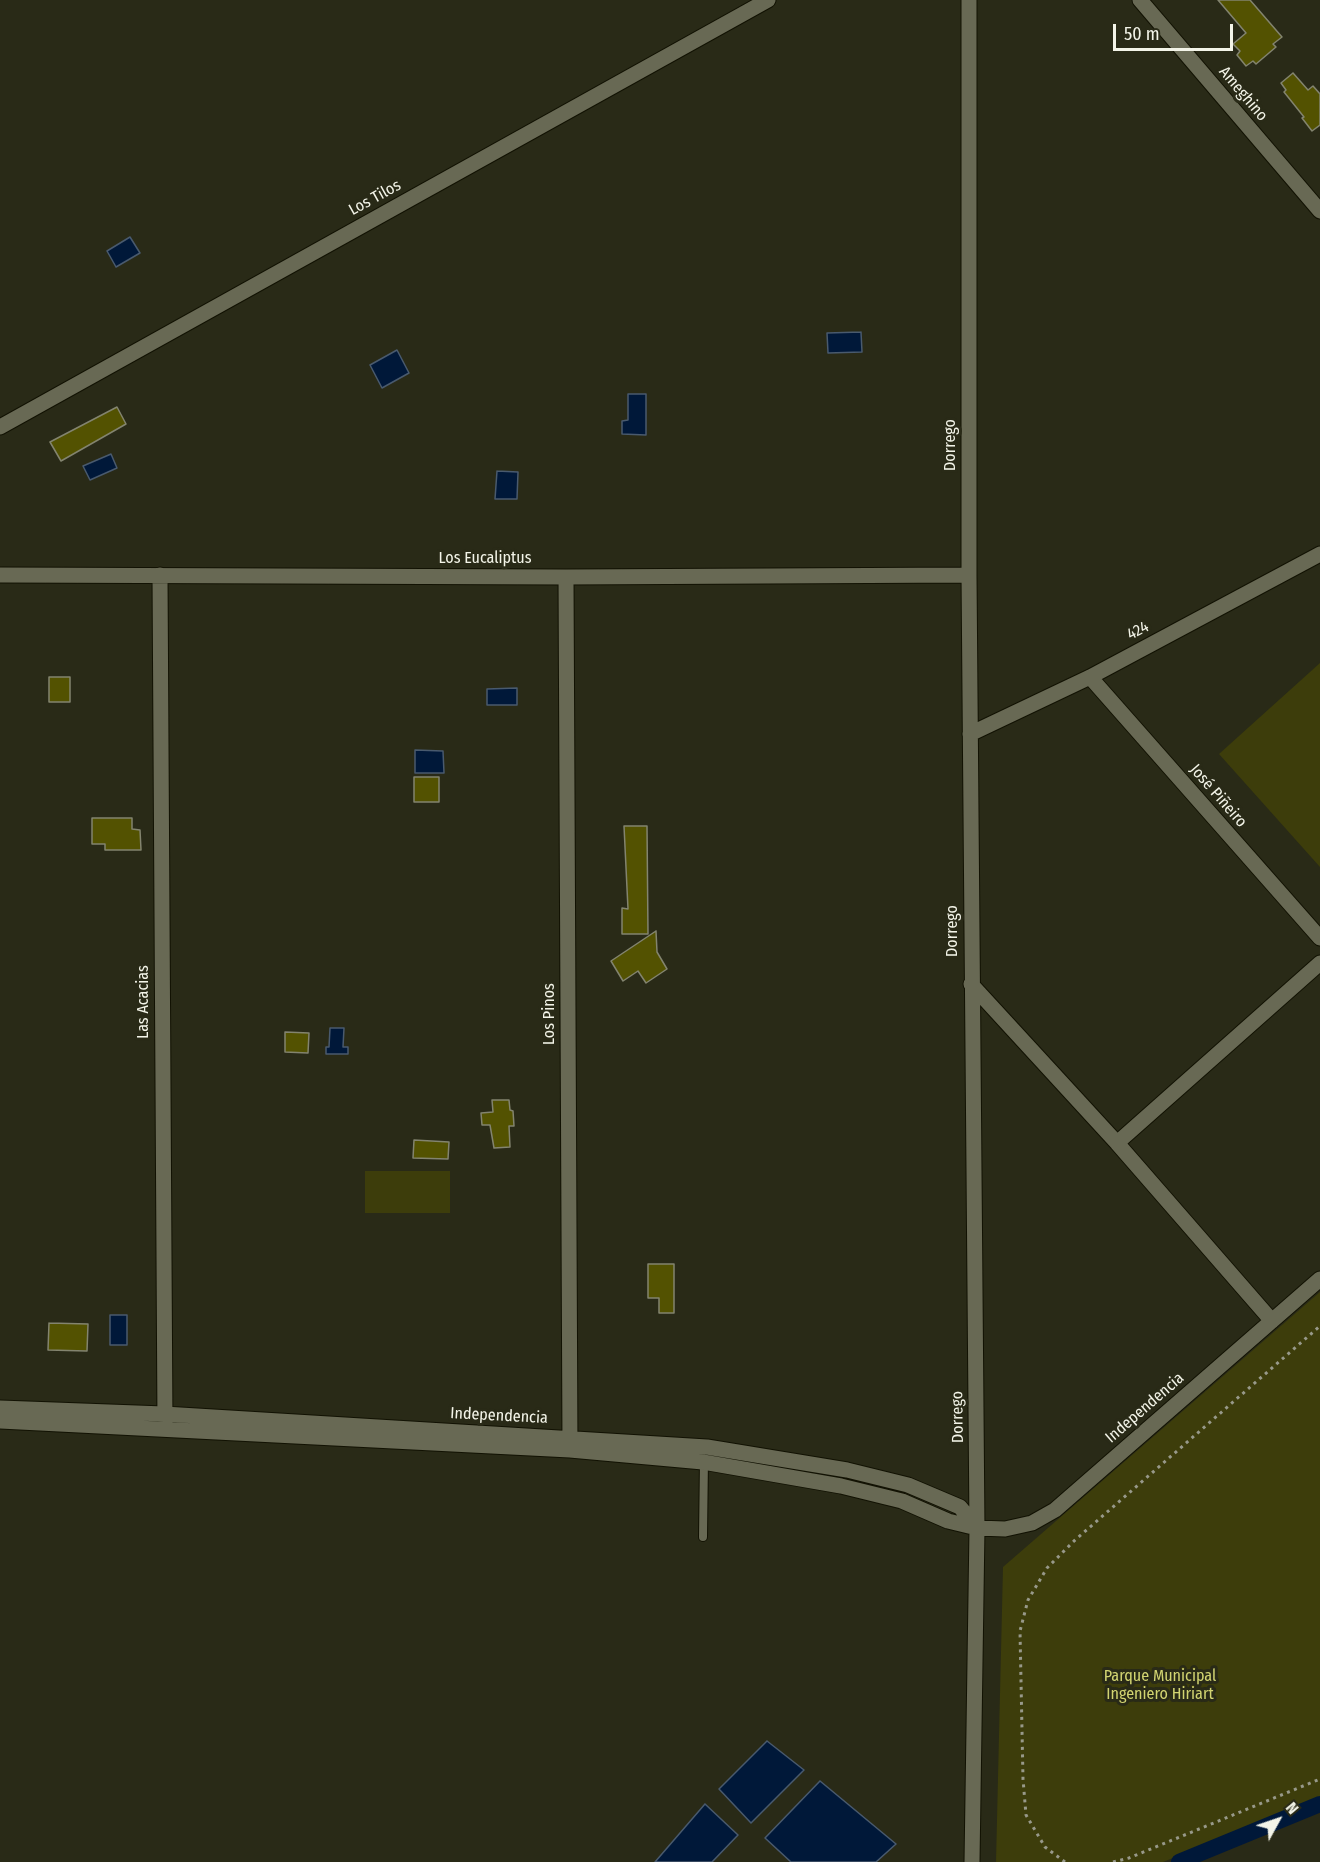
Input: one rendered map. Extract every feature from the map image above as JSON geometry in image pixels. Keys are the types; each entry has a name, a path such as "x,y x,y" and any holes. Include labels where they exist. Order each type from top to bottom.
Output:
{"street":[{"name":"Los Tilos","path":"0,428 768,0"},
{"name":"Dorrego","path":"969,0 971,984 977,1528 972,1862"},
{"name":"Ameghino","path":"1140,0 1320,211"},
{"name":"424","path":"970,734 1090,677 1320,554"},
{"name":"Los Eucaliptus","path":"0,574 566,577 969,575"},
{"name":"Las Acacias","path":"160,575 165,1421"},
{"name":"Los Pinos","path":"566,577 570,1444"},
{"name":"José Piñeiro","path":"1090,677 1320,938"},
{"path":"1116,1143 1320,963"},
{"path":"971,984 1116,1143 1272,1321"},
{"name":"Independencia","path":"0,1408 165,1421 570,1444 847,1470 908,1485 960,1507 977,1528 1005,1529 1032,1523 1055,1510 1320,1279"},
{"name":"Independencia","path":"0,1421 165,1421"}],"lane":[{"path":"703,1537 705,1455"}],"path":[{"path":"1065,1862 1045,1847 1026,1815 1023,1779 1020,1631 1028,1600 1047,1568 1074,1541 1320,1326"},
{"path":"1113,1862 1129,1858 1320,1779"}],"green space":[{"path":"1320,663 1320,867 1219,754"},
{"path":"365,1171 450,1171 450,1213 365,1213"},
{"name":"Parque Municipal Ingeniero Hiriart","path":"1320,1292 1320,1799 1163,1862 996,1862 1003,1567"}],"water":[{"path":"130,237 140,253 116,267 107,251"},
{"path":"861,332 862,352 828,353 827,333"},
{"path":"397,350 409,373 382,388 370,365"},
{"path":"628,394 646,394 646,435 622,434 622,421 628,420"},
{"path":"111,454 117,468 90,480 83,466"},
{"path":"497,471 518,472 517,499 495,499"},
{"path":"517,688 517,705 487,705 487,689"},
{"path":"415,750 443,751 444,773 415,773"},
{"path":"330,1028 344,1028 343,1047 348,1047 348,1054 326,1054 326,1047 329,1047"},
{"path":"110,1315 127,1315 127,1345 110,1345"},
{"path":"767,1741 804,1770 751,1823 719,1789"},
{"path":"820,1781 896,1844 876,1862 791,1862 765,1838"},
{"path":"705,1804 738,1835 712,1862 655,1862"}],"building":[{"path":"1218,0 1250,0 1282,37 1273,44 1276,47 1256,64 1253,61 1246,66 1237,55 1240,51 1233,44 1246,33"},
{"path":"1293,73 1308,90 1313,86 1320,94 1320,125 1312,131 1284,92 1286,90 1281,83"},
{"path":"117,407 126,424 61,461 50,442"},
{"path":"49,677 70,677 70,702 49,702"},
{"path":"414,777 439,777 439,802 414,802"},
{"path":"92,818 132,818 132,829 140,830 141,850 105,850 105,844 92,844"},
{"path":"624,826 647,826 648,934 622,934 622,908 628,909"},
{"path":"656,931 657,952 667,969 646,983 638,971 623,981 611,961"},
{"path":"285,1032 309,1033 308,1053 285,1052"},
{"path":"492,1100 509,1100 510,1110 513,1111 514,1126 509,1126 510,1147 494,1148 490,1125 482,1125 481,1113 493,1112"},
{"path":"414,1140 449,1142 448,1159 413,1158"},
{"path":"648,1264 674,1264 674,1313 659,1313 659,1298 648,1298"},
{"path":"49,1323 88,1324 87,1351 48,1350"}],"waterway":[{"path":"1179,1862 1320,1804"}]}
